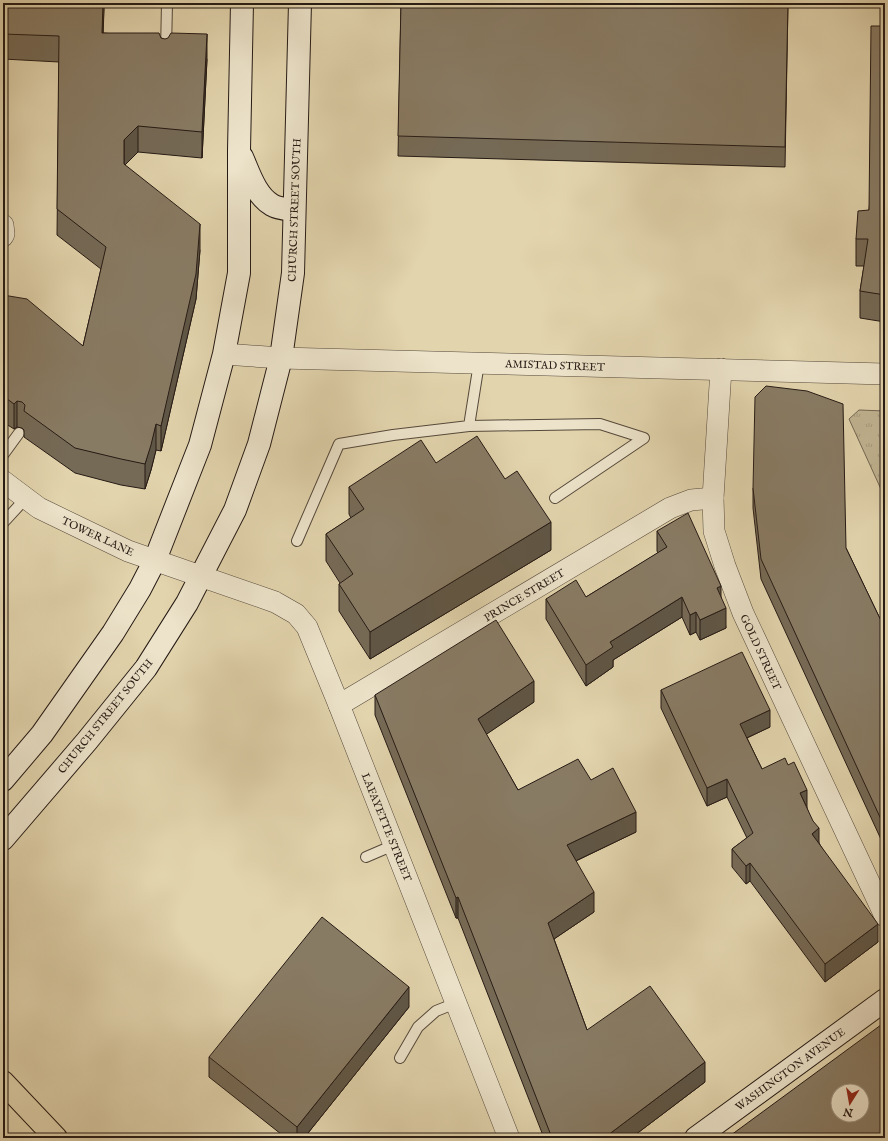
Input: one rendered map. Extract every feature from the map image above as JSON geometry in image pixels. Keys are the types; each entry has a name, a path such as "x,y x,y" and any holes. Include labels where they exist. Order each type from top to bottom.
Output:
{"highway":[{"path":"3,1082 56,1138"}],"main road":[{"path":"3,780 42,734 113,633 140,589 155,560 200,445 224,354 239,273 239,150 242,3"},
{"name":"CHURCH STREET SOUTH","path":"3,839 87,741 146,668 187,603 235,510 259,444 281,358 293,273 300,3"},
{"path":"239,150 260,194 266,201 278,208 294,210"},
{"name":"WASHINGTON AVENUE","path":"696,1138 885,1000"}],"street":[{"path":"3,225 3,236"},
{"name":"AMISTAD STREET","path":"224,354 281,358 885,374"},
{"name":"GOLD STREET","path":"721,369 713,498 714,531 743,614 885,916"},
{"name":"TOWER LANE","path":"3,481 39,508 128,551 201,576"},
{"name":"PRINCE STREET","path":"339,705 670,508 692,500 713,498"},
{"name":"LAFAYETTE STREET","path":"201,576 276,602 296,614 307,627 509,1138"}],"lane":[{"path":"166,58 167,3"},
{"path":"469,426 479,363"},
{"path":"297,540 339,444 393,435 469,426 600,424 644,438 554,498"},
{"path":"3,454 19,433"},
{"path":"3,523 26,498"},
{"path":"366,857 394,845"},
{"path":"400,1058 418,1027 436,1011 456,1003"}],"green space":[{"path":"859,410 885,411 885,498 849,419"}],"building":[{"path":"3,3 103,3 102,33 159,33 161,38 165,39 168,38 171,33 207,34 202,132 138,126 124,140 124,164 200,224 196,274 161,426 156,424 145,464 75,448 24,411 25,405 22,402 17,401 14,404 3,396 3,295 27,299 83,346 106,247 57,209 59,36 3,34"},
{"path":"401,3 788,3 785,147 398,136"},
{"path":"871,26 885,26 885,295 860,291 868,239 856,239 858,211 869,210"},
{"path":"766,386 807,391 843,404 846,548 885,629 885,828 761,559 753,488 755,397"},
{"path":"477,436 505,479 517,471 551,522 370,632 339,584 353,574 326,534 364,509 349,487 421,440 436,463"},
{"path":"688,513 721,586 717,588 726,608 700,620 696,612 690,615 682,597 610,642 613,647 586,665 546,599 576,580 586,597 667,547 657,531"},
{"path":"496,620 534,681 478,719 518,790 578,759 591,780 613,768 636,812 567,845 594,892 548,923 587,1030 650,986 705,1062 604,1138 552,1138 458,897 456,898 375,695"},
{"path":"742,652 770,710 740,724 762,769 785,758 788,765 794,762 807,790 800,793 813,821 819,828 812,834 878,924 825,964 750,863 746,866 732,849 753,833 727,779 707,788 661,690"},
{"path":"322,917 409,987 297,1127 209,1057"},
{"path":"885,1022 885,1138 727,1138"}]}
